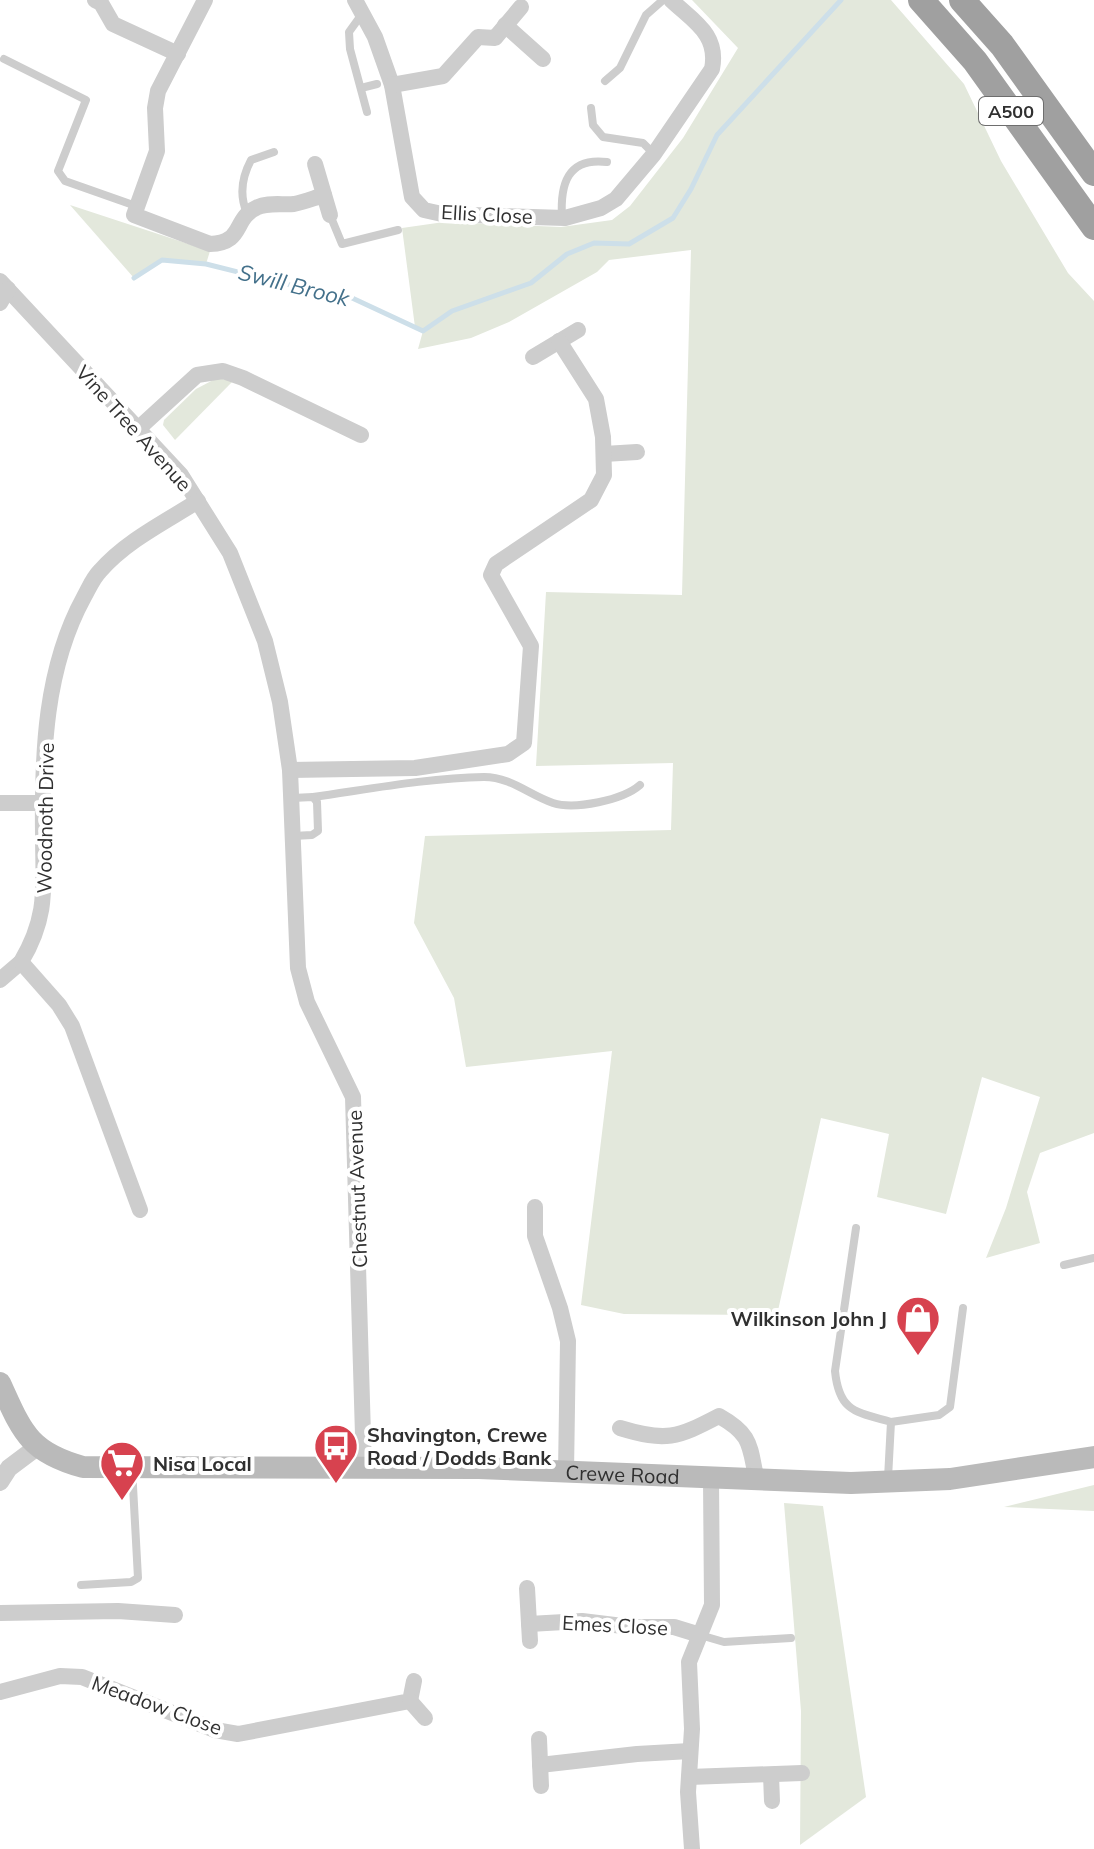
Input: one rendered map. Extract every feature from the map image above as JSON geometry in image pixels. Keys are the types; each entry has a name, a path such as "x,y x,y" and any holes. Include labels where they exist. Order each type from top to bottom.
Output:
{"highway":[{"name":"A500","path":"921,0 975,61 1094,227"},
{"name":"A500","path":"962,0 1002,45 1094,173"}],"main road":[{"name":"Crewe Road","path":"0,1383 20,1427 37,1447 55,1460 83,1467 479,1468 757,1481 888,1483 950,1479 1094,1457"}],"street":[{"path":"95,0 101,3 113,24 178,54"},
{"path":"205,0 158,91 155,108 157,151 134,215 210,244 221,243 232,239 256,207 298,203 324,195"},
{"name":"Ellis Close","path":"358,7 375,37 412,197 424,210 442,214 562,218 601,208 616,199 654,154 712,69 714,49 708,35 671,0"},
{"path":"385,84 443,76 478,37 495,38 521,7"},
{"path":"505,25 543,59"},
{"path":"315,164 330,215"},
{"name":"Vine Tree Avenue","path":"3,291 139,428 181,475 198,501 230,553 256,614 285,729"},
{"path":"533,357 578,330"},
{"path":"290,770 415,768 508,754 524,743 531,646 491,575 496,564 591,500 604,475 596,399 559,341"},
{"path":"139,428 197,375 223,371 361,435"},
{"path":"604,454 637,452"},
{"name":"Woodnoth Drive","path":"21,962 33,942 43,910 45,742 56,670 68,626 98,572 128,545 198,501"},
{"name":"Chestnut Avenue","path":"285,729 290,770 298,968 302,988 348,1085 355,1111 364,1469"},
{"path":"0,803 42,803"},
{"path":"0,980 21,962 59,1005 72,1026 140,1210"},
{"path":"535,1207 535,1236 568,1341 566,1472"},
{"path":"620,1428 650,1437 684,1434 719,1416 739,1427 748,1440 757,1481"},
{"path":"0,1482 9,1468 37,1447"},
{"path":"692,1849 689,1662 712,1605 711,1479"},
{"path":"527,1588 530,1641"},
{"path":"0,1613 118,1611 175,1615"},
{"name":"Emes Close","path":"529,1624 582,1621 631,1627 674,1627 700,1635"},
{"name":"Meadow Close","path":"0,1692 60,1676 82,1677 215,1730 238,1734 410,1701"},
{"path":"414,1681 410,1701 425,1718"},
{"path":"539,1739 541,1786"},
{"path":"540,1765 690,1751"},
{"path":"689,1777 802,1773"},
{"path":"771,1775 772,1801"}],"lane":[{"path":"605,81 620,68 646,15 663,0"},
{"path":"358,7 349,32 350,49 367,112"},
{"path":"4,59 86,100 58,171 65,181 137,207"},
{"path":"361,88 385,84"},
{"path":"591,108 593,125 603,137 643,143 654,154"},
{"path":"248,214 242,202 246,170 251,160 274,152"},
{"path":"562,218 564,180 577,167 594,160 607,162"},
{"path":"330,215 342,244 398,230"},
{"path":"291,798 490,777 512,782 554,803 570,804 619,799 640,785"},
{"path":"292,836 312,835 318,831 317,802 313,797"},
{"path":"856,1228 835,1371 837,1389 844,1403 855,1411 891,1422 939,1415 950,1407 963,1308"},
{"path":"1064,1265 1094,1258"},
{"path":"888,1483 891,1422"},
{"path":"81,1585 131,1582 138,1578 132,1467"},
{"path":"700,1635 724,1642 791,1638"}],"shaded area":[{"path":"692,0 891,0 964,84 1001,161 1068,273 1094,301 1094,1133 1040,1153 1027,1192 1040,1243 986,1258 1006,1208 1040,1097 982,1077 946,1214 877,1197 889,1134 821,1118 777,1315 624,1314 581,1305 612,1051 466,1067 454,998 414,923 425,836 671,830 673,763 536,766 546,592 682,595 691,250 609,260 597,272 509,322 471,338 418,349 423,331 415,327 402,228 444,222 561,227 612,220 630,206 683,138 738,48"},
{"path":"70,205 210,251 206,264 162,260 134,278"},
{"path":"217,378 233,381 175,440 163,425 164,420 196,389"},
{"path":"1094,1485 1094,1511 1004,1507"},
{"path":"784,1503 823,1506 866,1797 800,1845 801,1711"}],"waterway":[{"name":"Swill Brook","path":"134,278 162,260 206,264 350,297 423,331 452,311 531,283 567,254 594,243 629,244 673,218 717,135 841,0"}],"place":[{"name":"Wilkinson John J","path":"918,1357"},
{"name":"Shavington, Crewe Road / Dodds Bank","path":"336,1485"},
{"name":"Nisa Local","path":"122,1502"}]}
